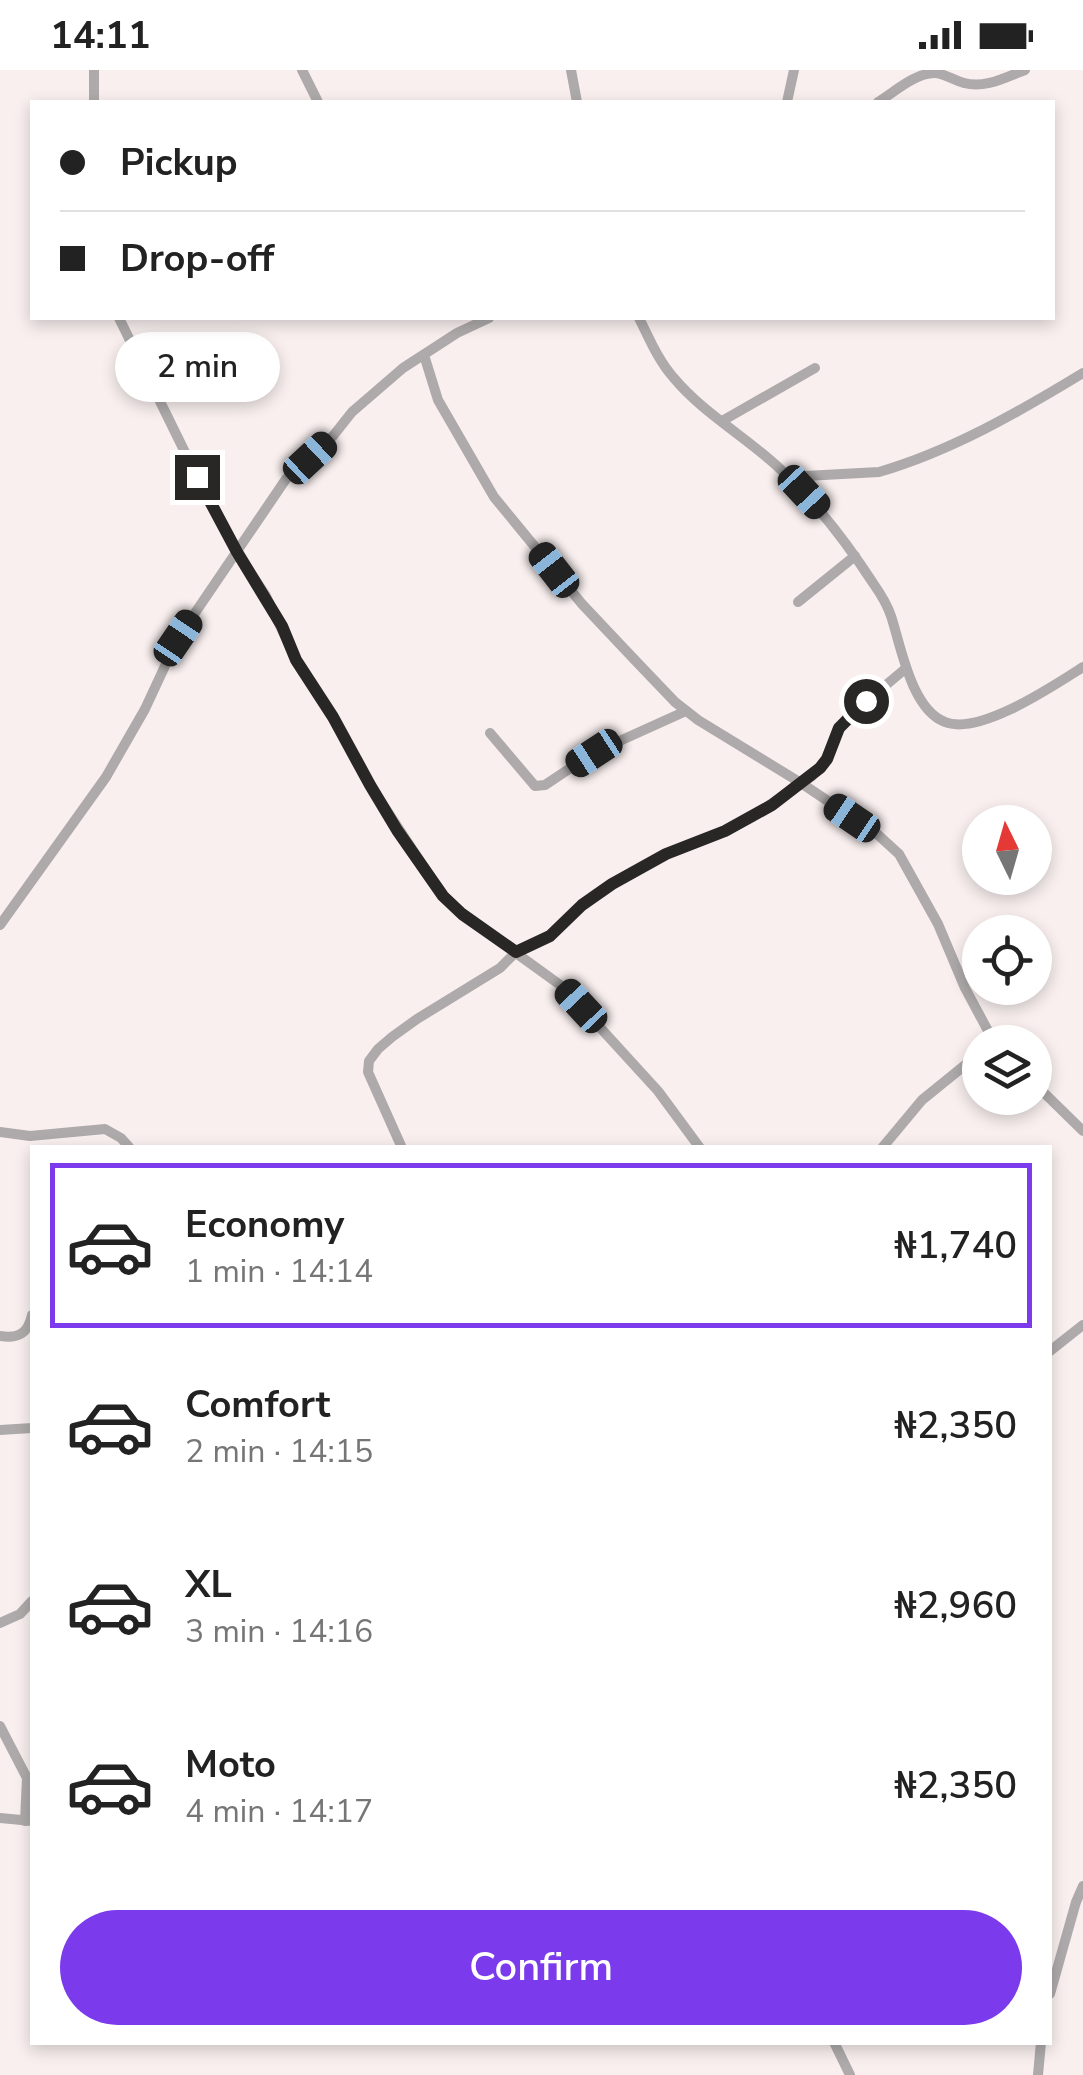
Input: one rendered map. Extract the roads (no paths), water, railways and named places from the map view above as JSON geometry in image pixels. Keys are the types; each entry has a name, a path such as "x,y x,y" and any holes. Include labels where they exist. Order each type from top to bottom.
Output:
{"street":[{"path":"94,70 94,100"},
{"path":"302,70 317,100"},
{"path":"571,70 577,100"},
{"path":"787,100 794,70"},
{"path":"881,100 932,73 970,85 988,84 1025,70"},
{"path":"119,320 188,459 237,552 266,596 296,660 370,785 443,896 563,987 658,1091 698,1145"},
{"path":"640,320 672,376 788,476 826,516 887,605 905,669 934,715 952,724 984,720 1083,668"},
{"path":"0,926 106,777 145,709 178,638 286,479 352,412 403,368 468,322"},
{"path":"424,354 438,400 494,497 582,604 675,702 876,834 900,854 985,1025"},
{"path":"722,421 815,368"},
{"path":"788,476 879,472 931,454 1083,373"},
{"path":"804,492 809,476"},
{"path":"798,602 855,556"},
{"path":"401,1145 368,1072 378,1049 416,1018 500,968 516,952 550,936 582,905 612,884 666,854 725,831 812,776 827,759 839,728 848,717 905,669"},
{"path":"490,734 536,786 545,785 594,753 686,711"},
{"path":"884,1145 922,1100 962,1068"},
{"path":"1052,1101 1083,1131"},
{"path":"0,1132 30,1136 105,1129 128,1145"},
{"path":"0,1336 18,1336 25,1332 30,1320"},
{"path":"1052,1349 1083,1326"},
{"path":"0,1430 30,1428"},
{"path":"0,1624 20,1614 30,1603"},
{"path":"0,1726 27,1778 29,1821 0,1818"},
{"path":"1052,1987 1083,1886"},
{"path":"835,2045 850,2075"},
{"path":"1038,2075 1041,2045"}]}
